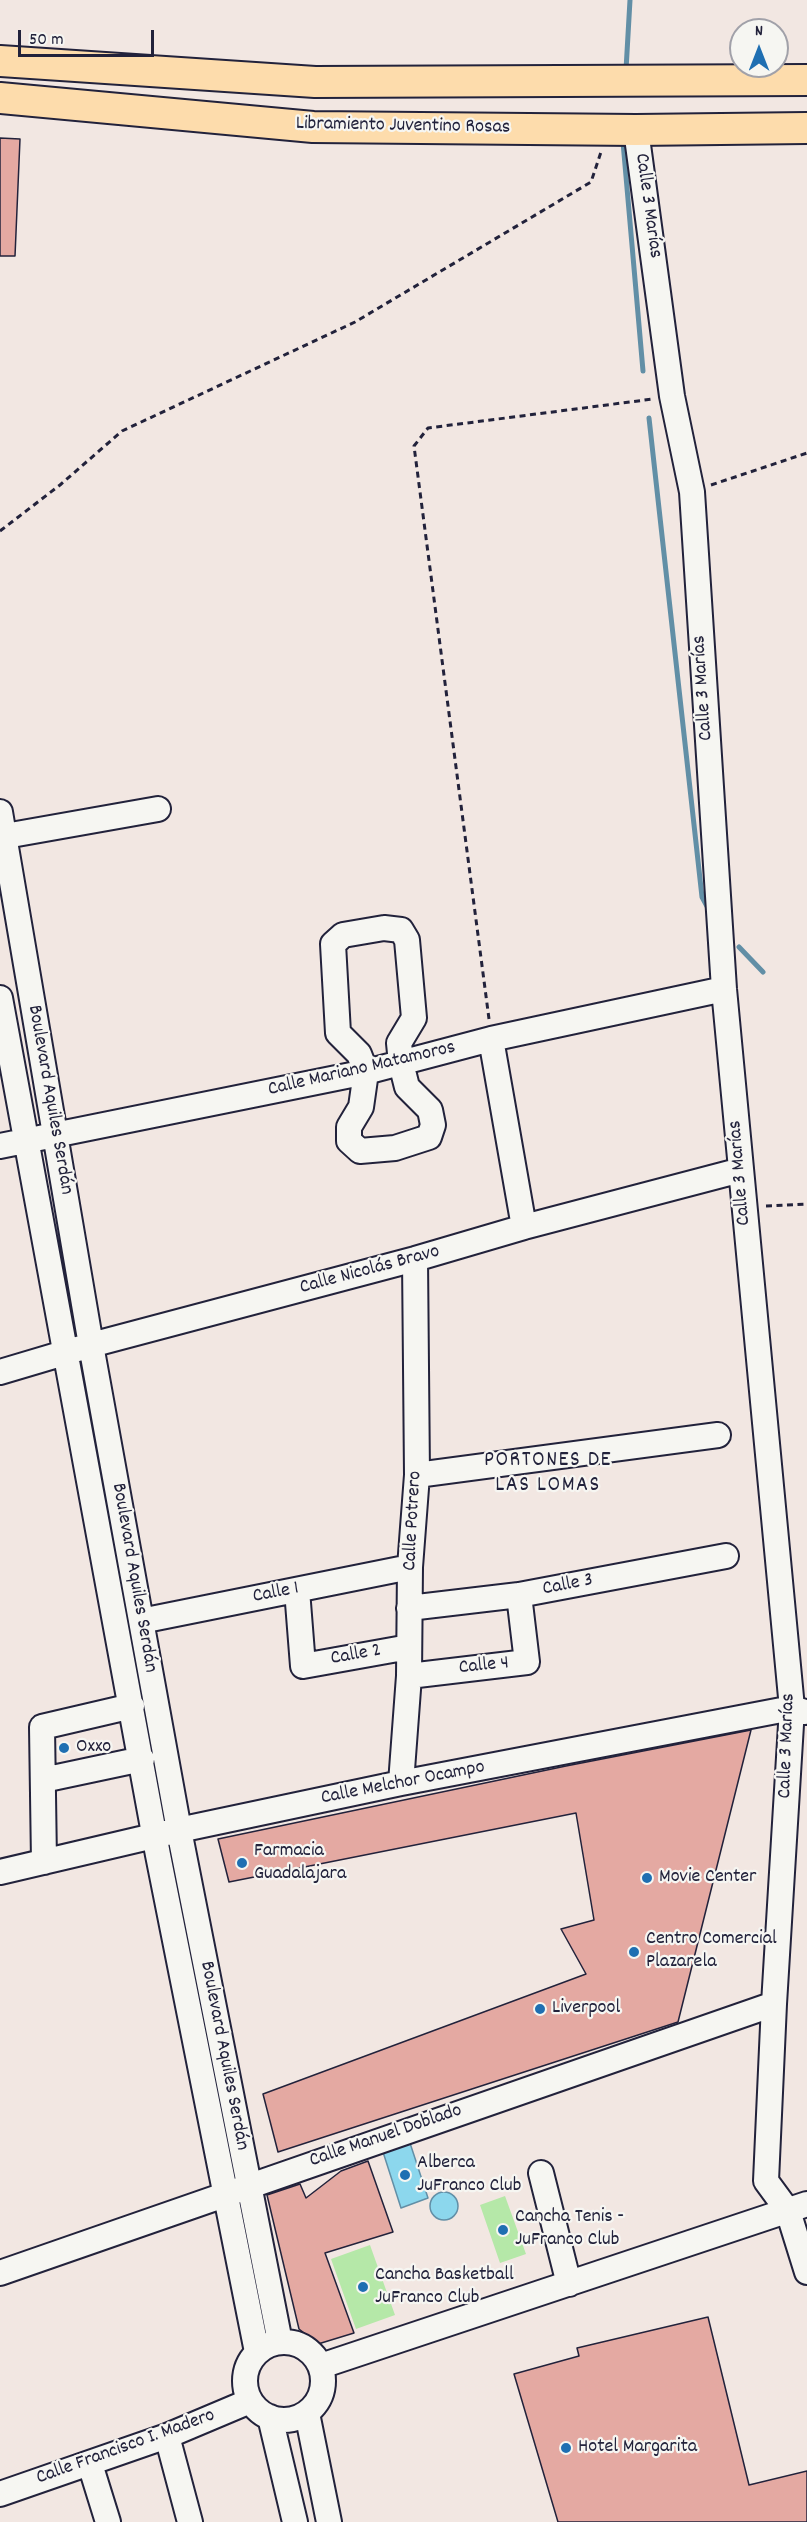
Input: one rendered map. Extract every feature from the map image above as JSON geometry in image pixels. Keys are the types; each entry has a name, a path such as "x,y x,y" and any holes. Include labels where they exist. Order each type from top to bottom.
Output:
{"main road":[{"path":"0,61 315,82 807,80"},
{"path":"704,79 707,128"},
{"name":"Libramiento Juventino Rosas","path":"0,98 313,127 596,130 807,128"}],"street":[{"name":"Calle 3 Marías","path":"636,130 672,396 692,492 724,988 744,1208 800,1710 774,2004 766,2181 797,2208 807,2272"},
{"path":"2,836 158,809"},
{"name":"Boulevard Aquiles Serdán","path":"0,812 2,836 54,1135 141,1621 168,1833 237,2189 257,2352"},
{"path":"384,928 401,930 406,939 414,1018 399,1043 401,1063 407,1087 430,1110 433,1125 429,1137 395,1148 360,1151 349,1141 349,1126 361,1107 366,1072 358,1054 338,1033 333,944 343,935 384,928"},
{"name":"Calle Mariano Matamoros","path":"0,1146 366,1072 491,1039 724,988"},
{"name":"Boulevard Aquiles Serdán","path":"0,998 142,1759 168,1833"},
{"path":"491,1039 524,1227"},
{"name":"Calle Nicolás Bravo","path":"0,1372 91,1345 741,1170"},
{"name":"Calle Potrero","path":"401,1783 409,1676 410,1567 417,1475 415,1259"},
{"path":"417,1475 718,1435"},
{"name":"Calle 3","path":"409,1608 519,1595 726,1556"},
{"name":"Calle 1","path":"141,1621 410,1567"},
{"name":"Calle 2","path":"297,1590 303,1666 409,1647"},
{"name":"Calle 4","path":"409,1676 527,1662 519,1595"},
{"path":"44,1862 42,1727 132,1706"},
{"name":"Calle Melchor Ocampo","path":"0,1872 401,1783 800,1710"},
{"path":"43,1780 142,1759"},
{"name":"Calle Manuel Doblado","path":"0,2273 774,2004"},
{"path":"542,2173 569,2284"},
{"name":"Boulevard Aquiles Serdán","path":"237,2189 280,2342"},
{"path":"321,2366 797,2208"},
{"path":"280,2342 304,2347 314,2355 321,2366 322,2392 307,2413 295,2418 270,2417 258,2411 250,2401 245,2376 257,2352 280,2342"},
{"name":"Calle Francisco I. Madero","path":"0,2494 167,2436 250,2401"},
{"path":"307,2413 329,2522"},
{"path":"270,2417 295,2522"},
{"path":"167,2436 190,2522"},
{"path":"90,2464 108,2522"}],"path":[{"path":"0,531 60,485 122,431 355,322 591,182 602,154 596,130"},
{"path":"491,1039 414,446 428,428 672,396"},
{"path":"692,492 807,453"},
{"path":"744,1208 807,1204"}],"green space":[{"name":"Cancha Tenis - JuFranco Club","path":"505,2196 526,2254 500,2263 480,2205"},
{"name":"Cancha Basketball JuFranco Club","path":"370,2245 395,2315 356,2329 331,2259"}],"water":[{"name":"Alberca JuFranco Club","path":"410,2143 428,2198 401,2208 383,2152"},
{"path":"444,2192 454,2196 458,2206 454,2216 444,2220 434,2216 430,2206 434,2196"}],"building":[{"path":"0,138 20,139 15,256 0,256"},
{"name":"Centro Comercial Plazarela","path":"751,1730 678,2022 278,2152 263,2094 586,1974 561,1929 594,1920 576,1813 229,1882 218,1839"},
{"path":"368,2161 393,2232 325,2253 354,2333 318,2344 299,2329 267,2195 300,2184 306,2198 341,2171"},
{"path":"708,2317 749,2485 807,2471 807,2522 558,2522 514,2374 579,2356 577,2348"}],"waterway":[{"path":"626,70 630,0"},
{"path":"623,142 643,371"},
{"path":"649,418 702,897 709,910"},
{"path":"739,947 763,972"}],"place":[{"name":"Oxxo","path":"64,1748"},
{"name":"Farmacia Guadalajara","path":"242,1863"},
{"name":"Movie Center","path":"647,1878"},
{"name":"Centro Comercial Plazarela","path":"634,1952"},
{"name":"Liverpool","path":"540,2009"},
{"name":"Alberca JuFranco Club","path":"405,2175"},
{"name":"Cancha Tenis - JuFranco Club","path":"503,2230"},
{"name":"Cancha Basketball JuFranco Club","path":"363,2287"},
{"name":"Hotel Margarita","path":"566,2448"}],"district":[{"name":"PORTONES DE LAS LOMAS","path":"548,1474"}]}
